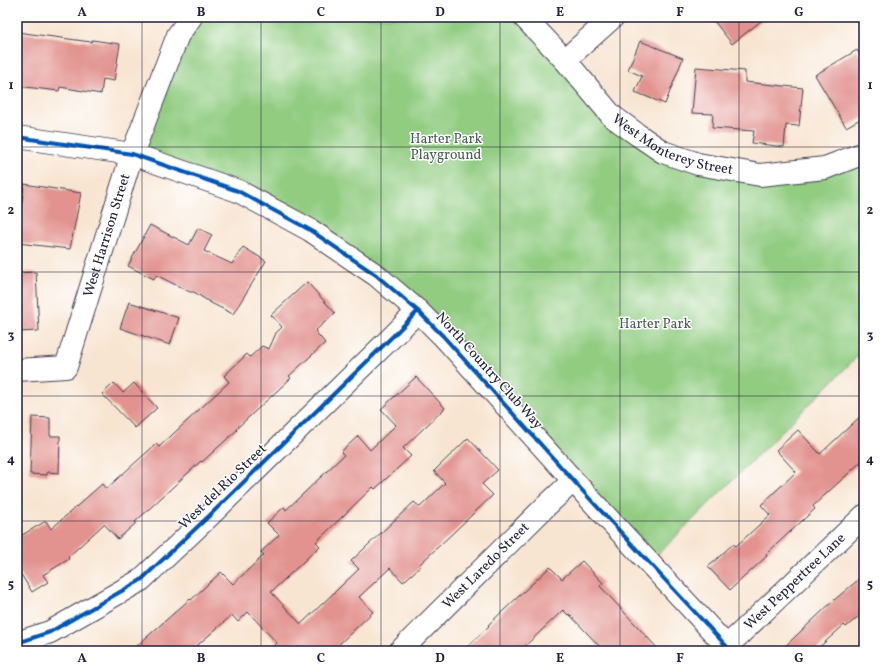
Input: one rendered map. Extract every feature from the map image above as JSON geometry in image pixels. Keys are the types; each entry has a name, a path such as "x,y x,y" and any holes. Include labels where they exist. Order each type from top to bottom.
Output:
{"street":[{"name":"West Harrison Street","path":"17,370 66,367 132,154 178,36 191,17"},
{"name":"West Monterey Street","path":"524,17 565,60 612,116 663,152 698,164 760,175 825,168 864,153"},
{"path":"565,60 613,17"},
{"name":"North Country Club Way","path":"17,137 132,154 238,191 310,230 376,275 418,311 443,336 573,481 729,649"},
{"name":"West del Rio Street","path":"17,643 50,632 141,580 209,516 418,311"},
{"name":"West Laredo Street","path":"400,651 573,481"},
{"name":"West Peppertree Lane","path":"729,649 864,516"}],"green space":[{"name":"Harter Park","path":"191,17 524,17 638,135 760,175 864,153 864,350 649,563 443,336 310,230 132,154"}],"building":[{"path":"711,17 766,17 732,44"},
{"path":"17,32 91,42 92,40 120,44 114,81 103,79 101,94 60,87 59,91 17,86"},
{"path":"640,41 683,58 665,104 635,92 642,76 628,70"},
{"path":"857,50 864,62 864,117 846,127 815,75"},
{"path":"696,67 745,71 745,82 803,88 799,126 786,125 784,147 752,143 754,131 712,128 713,114 692,113"},
{"path":"24,184 81,193 70,249 17,243 17,202 22,203"},
{"path":"150,225 189,245 198,228 212,235 204,251 232,264 243,247 266,261 233,314 211,303 194,292 190,292 156,275 154,279 128,266"},
{"path":"36,272 39,331 17,332 17,273"},
{"path":"307,282 335,313 315,331 325,343 289,376 291,378 236,429 237,430 202,462 201,461 118,539 104,524 68,557 69,559 43,575 48,582 32,592 17,568 17,538 46,521 51,529 102,484 106,489 156,444 159,447 229,382 224,376 247,354 250,357 262,346 269,349 276,333 282,327 271,315"},
{"path":"129,302 179,318 170,345 120,328"},
{"path":"416,377 445,408 403,448 411,456 375,489 373,487 316,542 320,546 271,592 301,624 359,569 351,561 414,502 420,507 445,483 434,471 468,438 498,470 482,484 493,495 419,565 420,567 403,582 390,568 359,597 373,612 332,651 268,651 277,643 248,612 238,622 232,615 191,651 131,651 190,599 191,600 221,572 233,584 264,555 261,552 279,535 267,523 284,507 286,510 344,455 341,452 358,436 370,450 396,425 381,409"},
{"path":"114,383 123,393 134,383 157,408 135,428 102,394"},
{"path":"864,413 864,459 813,506 815,509 766,554 767,556 730,590 708,567 733,544 736,546 770,515 761,505 796,472 776,450 798,430 820,454"},
{"path":"32,417 50,418 50,436 60,436 59,473 47,472 47,475 30,474"},
{"path":"582,561 603,583 600,586 660,651 604,651 569,614 568,615 563,610 520,651 463,651 489,626 488,625 550,567 562,579"},
{"path":"864,575 864,612 846,627 844,625 815,651 780,651 833,601"}],"cycle path":[{"path":"17,137 132,154 238,191 310,230 376,275 418,311 443,336 589,498 731,651"},
{"path":"17,643 50,632 141,580 209,516 418,311"}],"park label":[{"name":"Harter Park Playground","path":"446,148"}]}
